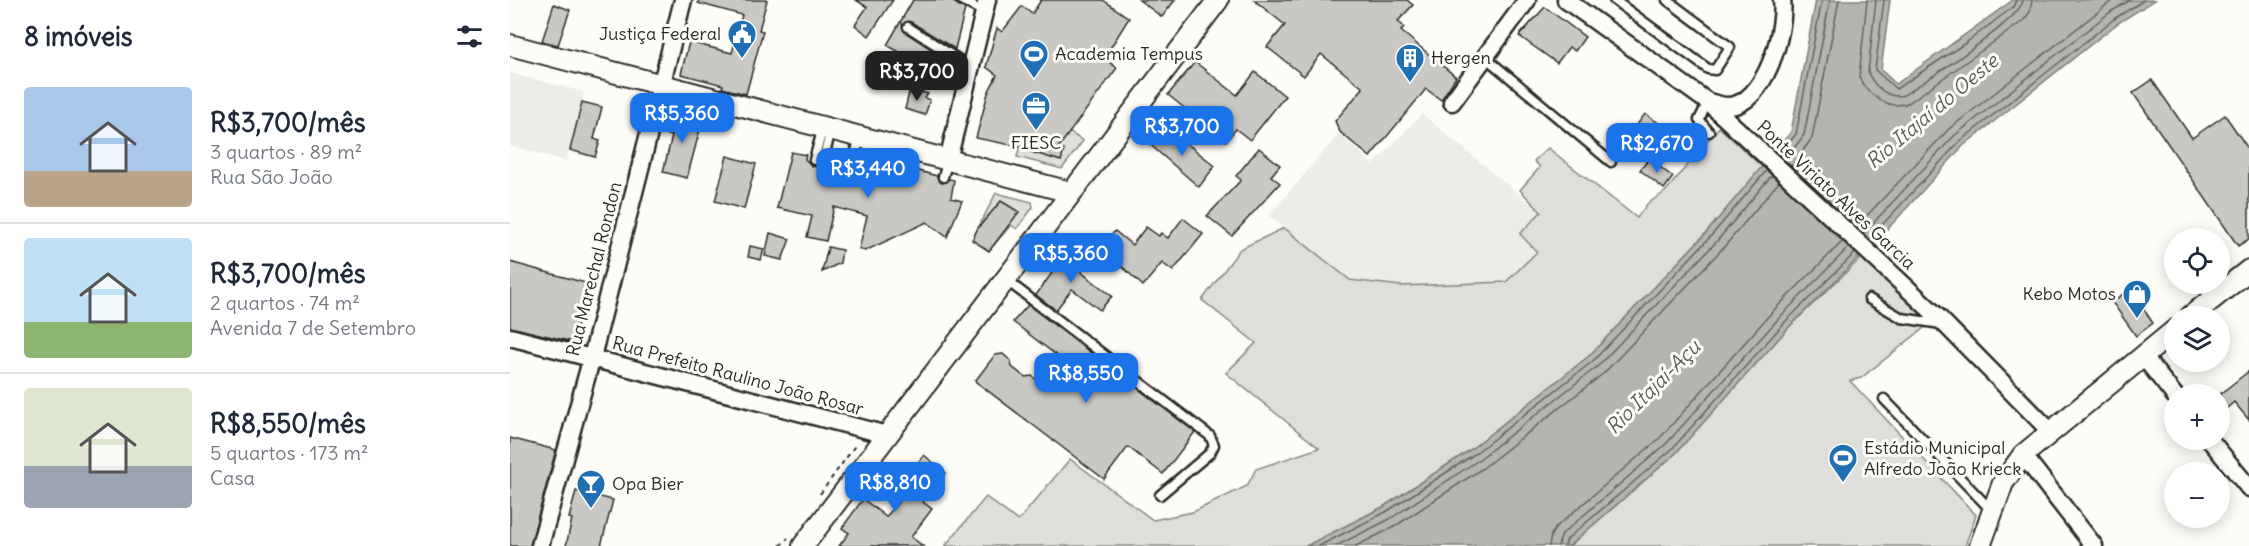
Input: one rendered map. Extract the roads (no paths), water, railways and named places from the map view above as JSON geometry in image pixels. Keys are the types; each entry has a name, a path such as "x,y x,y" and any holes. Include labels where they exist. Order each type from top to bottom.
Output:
{"street":[{"name":"Rua Marechal Rondon","path":"540,546 592,357 683,0"},
{"path":"796,542 887,435 1218,0"},
{"path":"1452,102 1527,0"},
{"name":"Ponte Viriato Alves Garcia","path":"1566,0 1708,102 1942,321 2051,432"},
{"path":"1708,102 1729,106 1744,99 1762,82 1779,38 1782,0"},
{"path":"945,169 985,6"},
{"path":"510,45 661,84 705,92 861,137 945,169 1070,192"},
{"path":"2204,306 2249,270"},
{"name":"Rua Prefeito Raulino João Rosar","path":"510,337 887,435"},
{"path":"1980,546 2007,476 2023,455 2164,339"},
{"path":"2143,356 2165,384"},
{"path":"2218,450 2249,488"},
{"path":"2023,455 2094,546"}],"lane":[{"path":"961,0 985,6"},
{"path":"1614,0 1708,69 1715,70 1730,47 1668,0"},
{"path":"908,27 970,67"},
{"path":"1485,57 1611,162"},
{"path":"1708,102 1699,120 1709,132"},
{"path":"819,161 827,128"},
{"path":"849,168 861,137"},
{"path":"1005,279 1210,436 1214,446 1210,453 1160,495"},
{"path":"1869,299 1902,318 1942,321"},
{"path":"1884,399 1992,511"}],"water":[{"path":"1816,0 1890,0 1881,70 1896,84 2013,0 2155,0 2118,23 1963,146 1895,221 1790,326 1675,454 1569,546 1306,546 1383,507 1470,450 1589,356 1707,232 1791,132"}],"place":[{"name":"Justiça Federal","path":"742,60"},
{"name":"Academia Tempus","path":"1034,80"},
{"name":"Hergen","path":"1410,84"},
{"name":"FIESC","path":"1036,132"},
{"name":"Kebo Motos","path":"2137,320"},
{"name":"Estádio Municipal Alfredo João Krieck","path":"1843,484"},
{"name":"Opa Bier","path":"591,510"}],"water label":[{"name":"Rio Itajaí do Oeste","path":"1932,111"},
{"name":"Rio Itajaí-Açu","path":"1653,387"}]}
